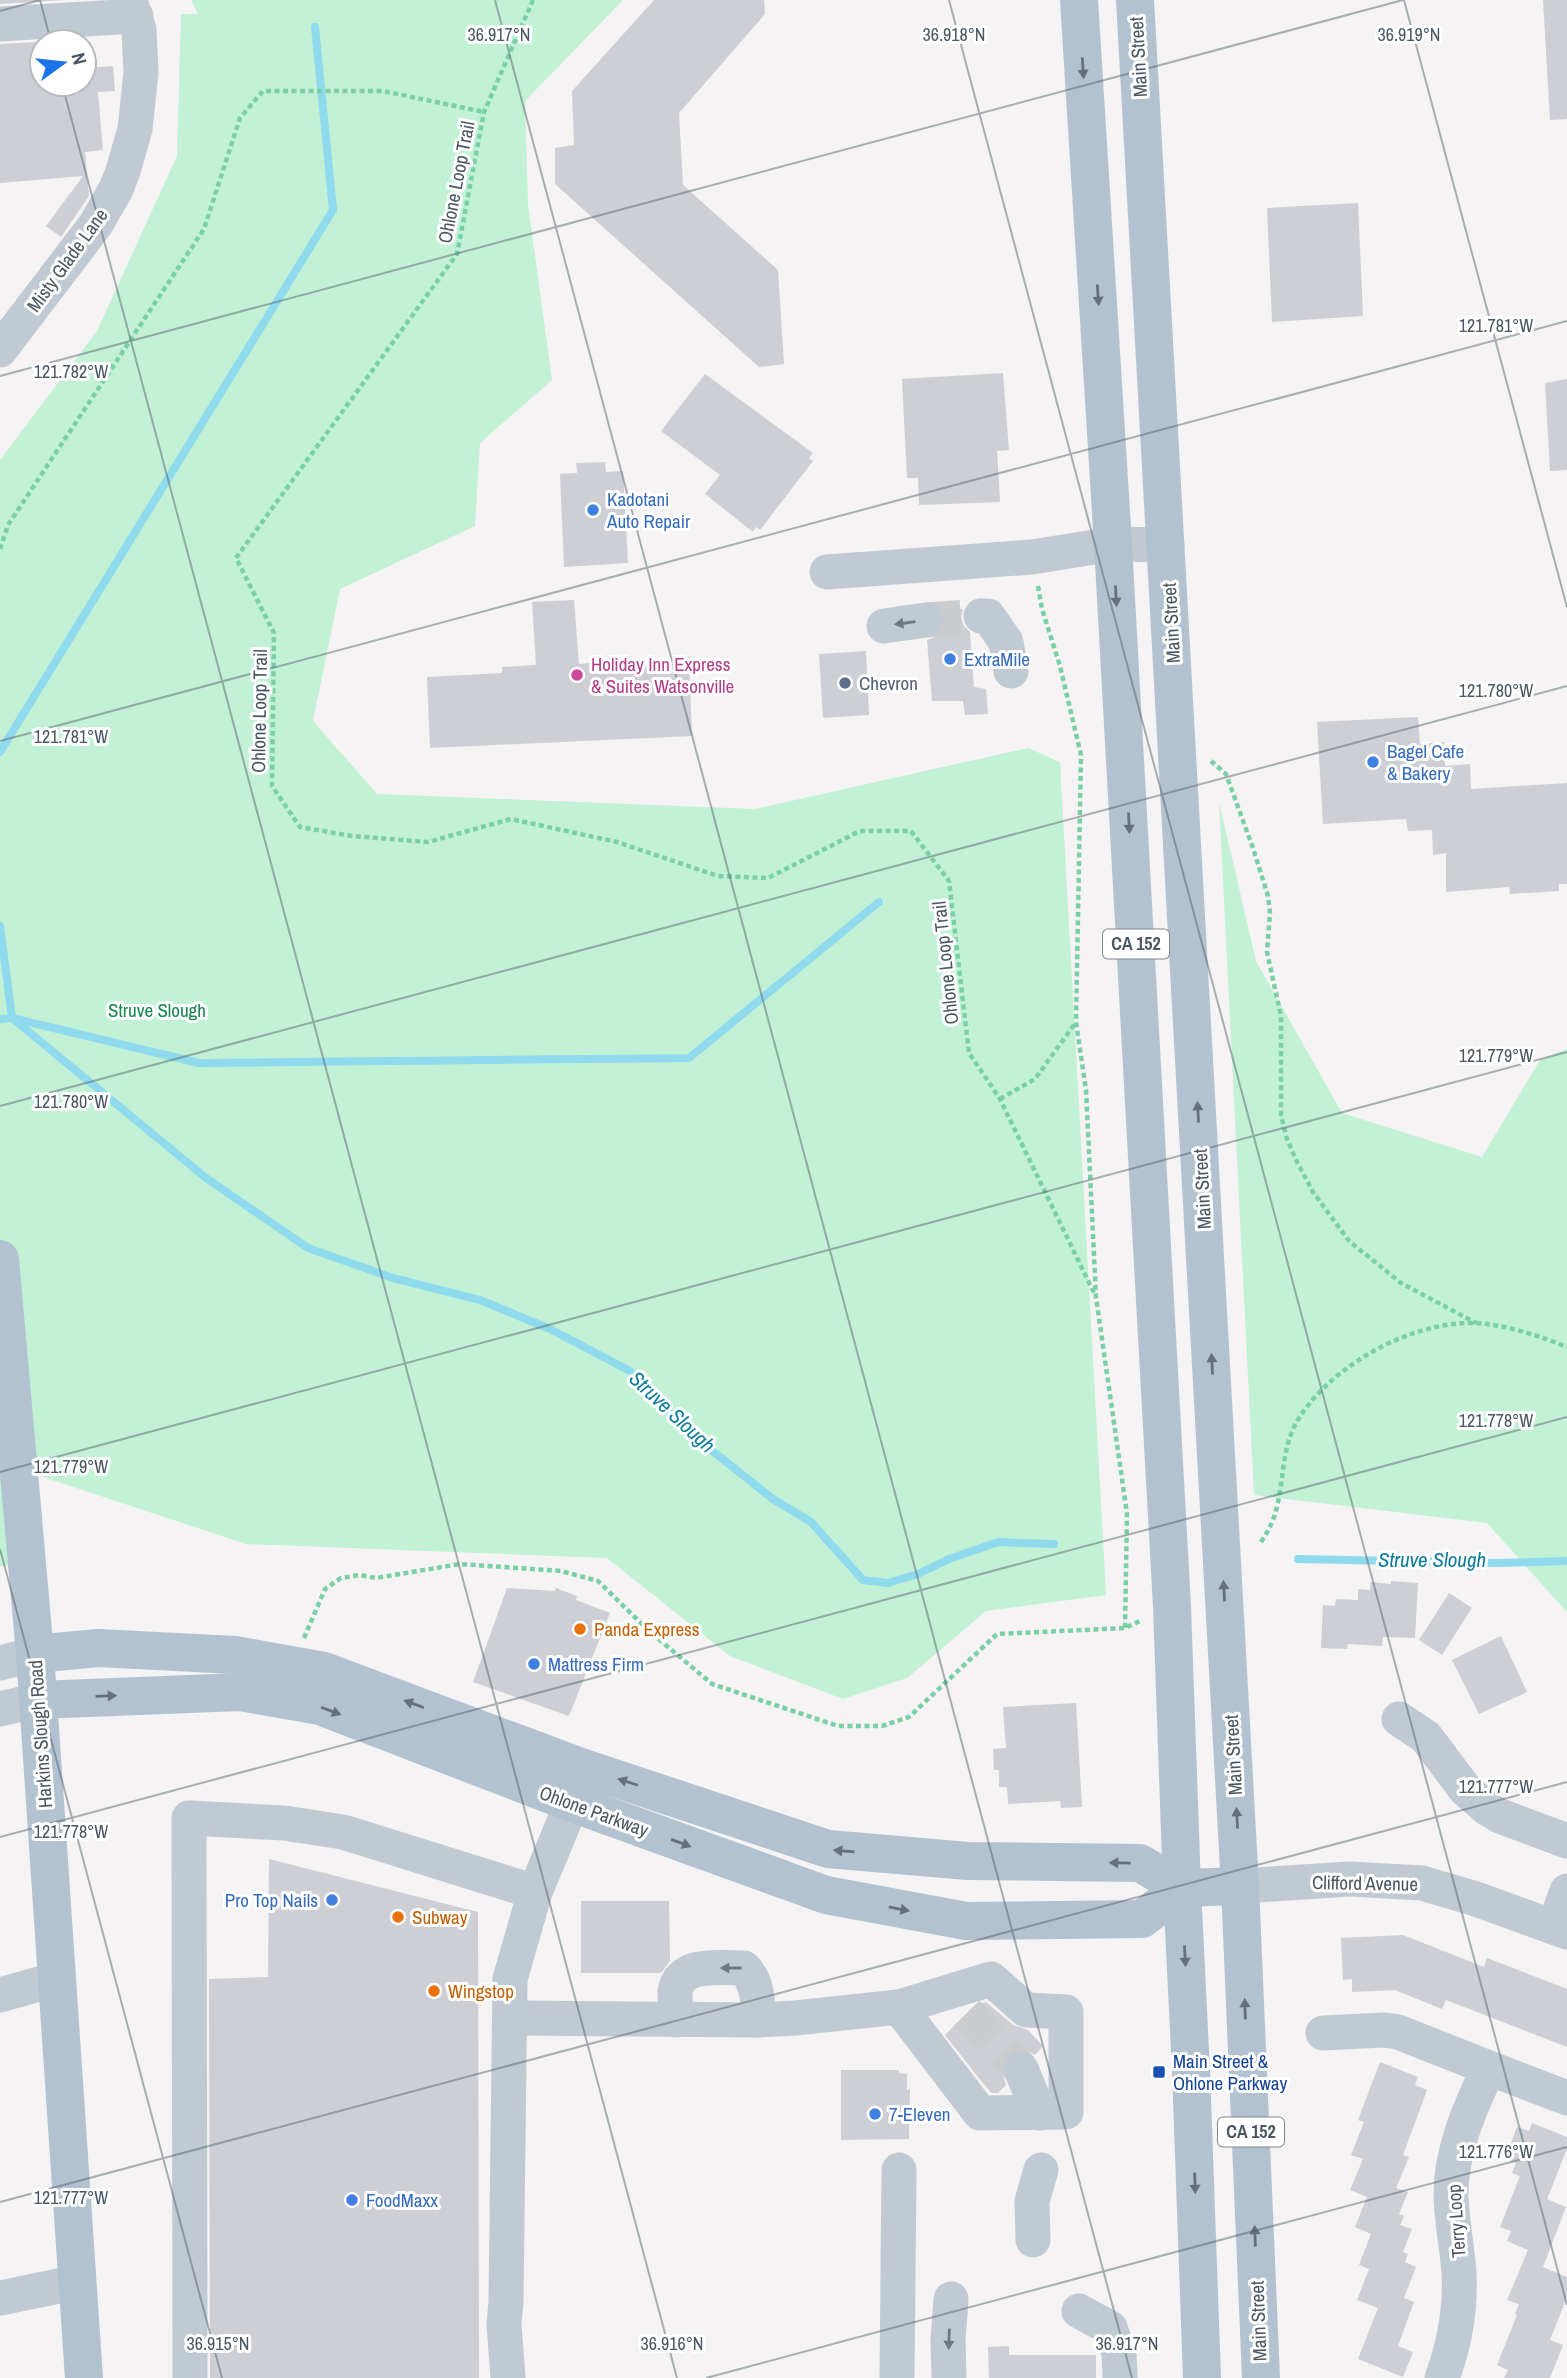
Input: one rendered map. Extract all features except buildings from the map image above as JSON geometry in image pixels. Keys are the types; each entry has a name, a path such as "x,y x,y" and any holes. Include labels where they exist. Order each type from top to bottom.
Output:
{"main road":[{"name":"CA 152","path":"1079,0 1114,544 1172,1606 1202,2378"},
{"name":"Main Street","path":"1135,0 1240,1886 1261,2378"},
{"name":"Harkins Slough Road","path":"0,1259 24,1516 18,1659 38,1700 84,2378"},
{"name":"Ohlone Parkway","path":"18,1659 98,1648 234,1655 324,1671 581,1767 828,1849 968,1861 1140,1863 1182,1888 1142,1919 966,1921 826,1895 572,1803 320,1706 240,1692 38,1700"},
{"path":"1182,1888 1240,1886"}],"street":[{"path":"0,24 133,8"},
{"name":"Misty Glade Lane","path":"0,350 96,224 116,189 130,150 140,92 141,49 133,8"},
{"path":"827,572 1032,557 1114,544 1167,545"},
{"path":"981,616 988,616 1006,642 1011,671"},
{"path":"884,626 926,620"},
{"name":"Ohlone Parkway","path":"0,1709 38,1700"},
{"path":"1399,1719 1436,1747 1465,1789 1488,1809 1567,1841"},
{"path":"508,2378 504,2324 510,1979 535,1892 572,1803 581,1767"},
{"path":"190,2378 189,1818 284,1823 343,1832 535,1892"},
{"name":"Clifford Avenue","path":"1240,1886 1350,1879 1422,1883 1560,1929"},
{"path":"1560,1929 1567,1891"},
{"path":"676,2020 675,1989 684,1975 697,1968 744,1968 754,1978 758,2020"},
{"path":"0,1996 57,1979"},
{"path":"510,2018 795,2018 899,2007 957,2003 991,1979 1026,2010 1066,2012 1066,2112 980,2113 899,2007"},
{"path":"1323,2033 1384,2030 1398,2032 1567,2098"},
{"name":"Terry Loop","path":"1442,2378 1458,2325 1460,2298 1451,2196 1453,2166 1477,2093 1489,2068"},
{"path":"1021,2069 1039,2113"},
{"path":"897,2378 899,2170"},
{"path":"1033,2240 1032,2201 1041,2170"},
{"path":"0,2298 78,2281"},
{"path":"949,2378 951,2300"},
{"path":"1079,2311 1110,2328 1119,2353 1120,2378"}],"path":[{"path":"484,112 533,0"},
{"name":"Ohlone Loop Trail","path":"0,549 8,525 204,229 240,118 262,91 383,91 484,112 457,254 236,558 274,633 272,786 300,827 352,836 428,842 511,819 617,842 718,876 768,878 860,831 911,831 950,881 969,1053 1000,1099 1096,1297"},
{"path":"0,531 8,525"},
{"path":"1042,609 1060,666 1081,755 1076,1022 1086,1090 1096,1297 1127,1514 1125,1629"},
{"path":"1210,762 1226,774 1268,896 1270,913 1267,952 1281,1016 1281,1115 1297,1162 1313,1192 1349,1241 1401,1283 1476,1323"},
{"path":"1000,1099 1035,1079 1076,1022"},
{"path":"1261,1542 1276,1511 1287,1446 1295,1425 1329,1385 1354,1363 1407,1335 1450,1324 1476,1323 1532,1334 1567,1347"},
{"path":"303,1640 325,1589 341,1578 360,1575 376,1578 460,1564 561,1571 598,1581 648,1630 712,1684 838,1726 882,1726 909,1717 997,1634 1125,1629 1172,1606"}],"green space":[{"path":"191,0 623,0 525,101 528,204 552,380 480,443 475,526 340,589 313,721 377,794 755,809 1028,748 1060,762 1106,1595 986,1611 907,1678 843,1699 730,1656 607,1558 246,1544 7,1465 22,1565 0,1566 0,460 97,331 177,156 181,14 198,14"},
{"path":"1219,802 1256,961 1342,1113 1482,1157 1540,1060 1567,1049 1567,1612 1487,1523 1254,1495"}],"waterway":[{"path":"0,752 333,210 315,27"},
{"path":"0,926 12,1018 199,1063 689,1058 879,902"},
{"name":"Struve Slough","path":"0,1019 12,1018 206,1178 308,1248 393,1278 480,1300 550,1329 630,1371 674,1418 710,1449 773,1499 811,1522 863,1580 888,1583 998,1542 1054,1544"},
{"name":"Struve Slough","path":"1298,1559 1496,1563 1567,1561"}],"tunnel":[{"path":"926,620 981,616"},
{"path":"967,2013 1021,2069"}],"place":[{"name":"Kadotani Auto Repair","path":"593,510"},
{"name":"ExtraMile","path":"950,659"},
{"name":"Holiday Inn Express & Suites Watsonville","path":"577,675"},
{"name":"Chevron","path":"845,683"},
{"name":"Bagel Cafe & Bakery","path":"1373,762"},
{"name":"Panda Express","path":"580,1629"},
{"name":"Mattress Firm","path":"534,1664"},
{"name":"Pro Top Nails","path":"332,1900"},
{"name":"Subway","path":"398,1917"},
{"name":"Wingstop","path":"434,1991"},
{"name":"Main Street & Ohlone Parkway","path":"1159,2072"},
{"name":"7-Eleven","path":"875,2114"},
{"name":"FoodMaxx","path":"352,2200"}]}
